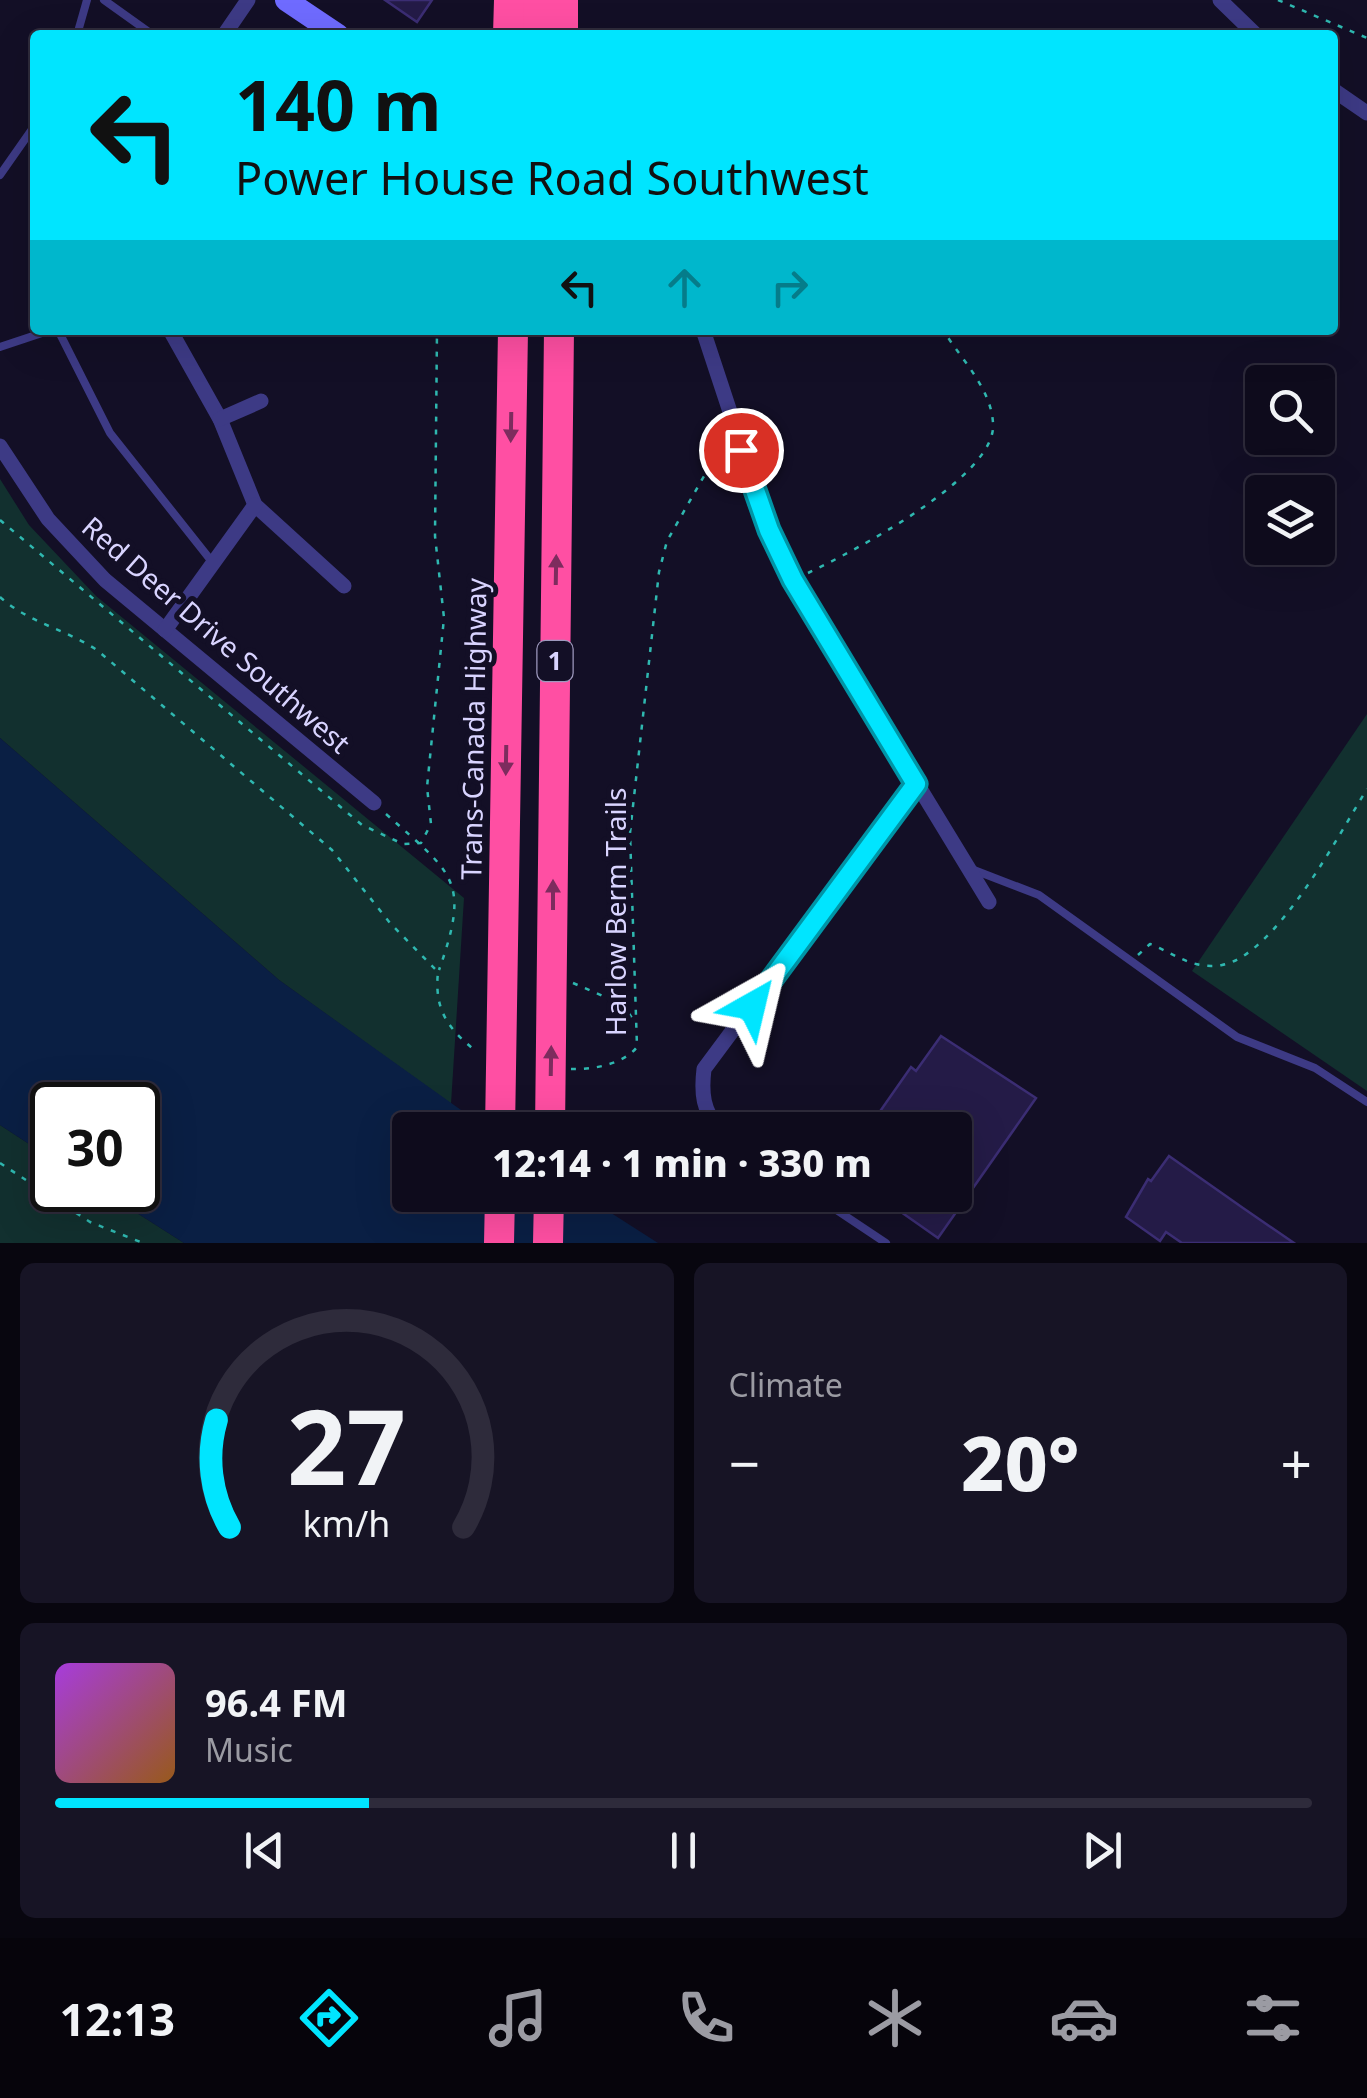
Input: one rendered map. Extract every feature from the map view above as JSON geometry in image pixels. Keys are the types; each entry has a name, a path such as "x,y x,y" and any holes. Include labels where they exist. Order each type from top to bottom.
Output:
{"highway":[{"path":"508,30 509,0"},
{"path":"518,0 518,30"},
{"path":"536,0 537,30"},
{"path":"562,30 563,0"},
{"name":"Trans-Canada Highway","path":"500,1112 513,335"},
{"path":"541,335 543,425 556,525"},
{"name":"1","path":"551,1112 561,993 556,525 560,335"},
{"path":"499,1243 500,1212"},
{"path":"548,1243 549,1212"}],"street":[{"path":"227,30 248,0"},
{"path":"286,0 331,30"},
{"path":"1220,0 1251,30"},
{"path":"1338,93 1367,113"},
{"path":"173,335 220,419 255,505 344,586"},
{"path":"705,335 769,530 793,580 989,902"},
{"path":"220,419 260,400"},
{"name":"Red Deer Drive Southwest","path":"0,446 48,520 76,552 374,803"},
{"path":"165,630 255,505"},
{"path":"707,1112 701,1093 704,1070 916,784"}],"lane":[{"path":"78,30 87,0"},
{"path":"104,0 146,30"},
{"path":"0,175 30,132"},
{"path":"0,347 38,335"},
{"path":"57,335 110,432 214,563"},
{"path":"968,865 978,875 1039,895 1236,1037 1315,1068 1367,1102"},
{"path":"840,1212 886,1243"}],"path":[{"path":"1278,0 1367,38"},
{"path":"0,520 362,825 402,844 419,844 427,839 431,824 427,786 444,618 435,536 437,335"},
{"path":"793,580 888,532 970,468 986,446 994,429 991,409 946,335"},
{"name":"Harlow Berm Trails","path":"558,1069 590,1070 630,1056 637,1047 630,833 659,572 667,541 682,510 734,430"},
{"path":"0,597 26,618 70,634 97,650 223,754 332,850 390,923 438,972"},
{"path":"1131,964 1150,944 1191,964 1222,964 1249,952 1318,866 1367,789"},
{"path":"374,803 451,880 456,899 453,930 438,972 438,1009 458,1036 482,1056"},
{"path":"561,993 569,982 612,998 631,1012 636,1024"},
{"path":"0,1163 90,1222 143,1243"}],"green space":[{"path":"0,479 29,525 96,596 464,898 451,1104 279,980 0,738"},
{"path":"1367,714 1367,1091 1192,971"},
{"path":"0,1125 30,1145 30,1212 135,1212 184,1243 0,1243"}],"water":[{"path":"0,738 279,980 464,1112 392,1112 392,1212 610,1212 658,1243 184,1243 135,1212 160,1212 160,1082 30,1082 30,1145 0,1125"}],"building":[{"path":"385,0 432,0 417,22"},
{"path":"941,1036 1036,1098 972,1189 972,1112 880,1112 911,1067 916,1071"},
{"path":"1169,1156 1294,1243 1182,1243 1166,1232 1160,1241 1126,1217 1148,1179 1151,1181"},
{"path":"901,1212 956,1212 938,1238"}],"route":[{"path":"741,450 769,530 793,580 916,784 752,1006"}]}
